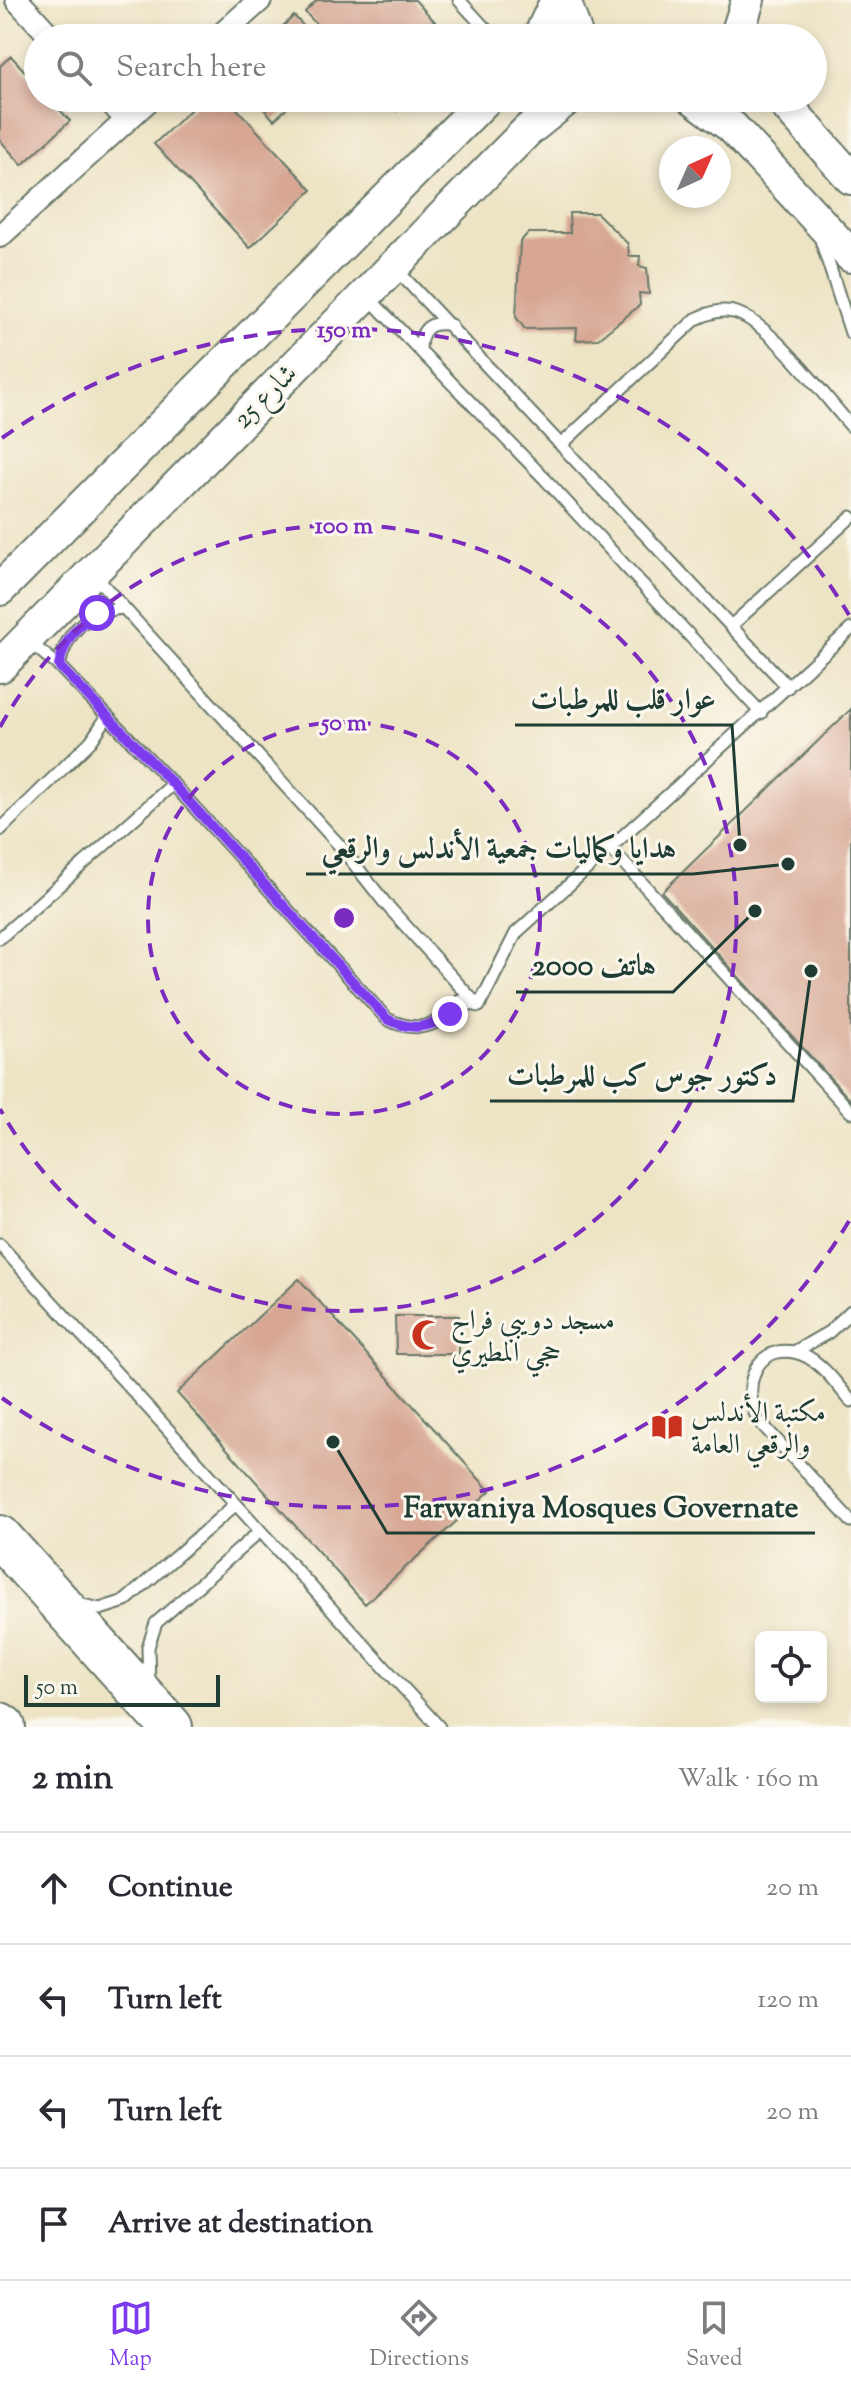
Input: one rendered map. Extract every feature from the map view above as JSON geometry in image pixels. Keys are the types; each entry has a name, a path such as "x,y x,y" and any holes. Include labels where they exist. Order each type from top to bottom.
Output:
{"highway":[{"path":"0,1537 161,1716"}],"street":[{"path":"17,0 39,24"},
{"path":"233,24 260,0"},
{"path":"546,24 557,0"},
{"path":"564,0 572,24"},
{"path":"740,24 748,0"},
{"path":"120,112 127,120"},
{"path":"0,236 136,112"},
{"name":"شارع 25","path":"0,589 473,112"},
{"name":"شارع 25","path":"0,666 364,293 527,131 551,112"},
{"path":"712,112 732,127 851,256"},
{"path":"792,112 851,178"}],"lane":[{"path":"459,0 481,24"},
{"path":"814,216 851,333"},
{"path":"393,266 788,687"},
{"path":"364,293 761,713"},
{"path":"562,444 696,319 713,311 734,312 759,323 851,426"},
{"path":"420,350 420,337 427,326 439,322 451,325"},
{"path":"731,626 851,517"},
{"path":"90,571 340,846 385,903 479,1006"},
{"path":"59,666 67,640 85,620 109,609 123,608"},
{"path":"479,1006 516,933 851,629"},
{"path":"24,639 59,666 173,784 387,1019 402,1027 420,1028 436,1024 450,1014 460,1001 479,1006"},
{"path":"0,830 91,741 107,717"},
{"path":"0,938 173,784"},
{"path":"611,849 851,1112"},
{"path":"0,1245 439,1727"},
{"path":"851,1311 829,1332 794,1352 780,1353 759,1364 748,1385 750,1408 851,1521"},
{"path":"794,1352 819,1366 851,1401"},
{"path":"47,1589 85,1607 100,1609 125,1601 236,1504"},
{"path":"161,1716 148,1647 156,1623 260,1531"}],"building":[{"path":"317,0 415,0 437,24 316,24 305,12"},
{"path":"294,16 302,24 285,24"},
{"path":"11,56 24,70 24,112 62,112 70,121 22,165 0,140 0,66"},
{"path":"188,112 240,112 312,190 250,248 154,144"},
{"path":"267,112 283,112 274,120"},
{"path":"569,213 597,213 628,244 629,256 640,256 639,266 647,268 649,294 639,293 640,305 598,339 576,340 577,328 525,329 516,317 520,242 528,233 570,233"},
{"path":"851,709 851,1101 662,892"},
{"path":"299,1279 490,1491 365,1604 177,1393"},
{"name":"مسجد دويبي فراج حجي المطيري","path":"395,1316 459,1316 459,1354 396,1354"}],"place":[{"name":"عوار قلب للمرطبات","path":"740,845"},
{"name":"هدايا وكماليات جمعية الأندلس والرقعي","path":"788,864"},
{"name":"هاتف 2000","path":"755,911"},
{"name":"دكتور جوس كب للمرطبات","path":"811,971"},
{"name":"مسجد دويبي فراج حجي المطيري","path":"427,1335"},
{"name":"مكتبة الأندلس والرقعي العامة","path":"667,1427"},
{"name":"Farwaniya Mosques Governate","path":"333,1442"}],"route":[{"path":"97,613 85,620 67,640 59,666 173,784 387,1019 402,1027 420,1028 436,1024 450,1014"}]}
